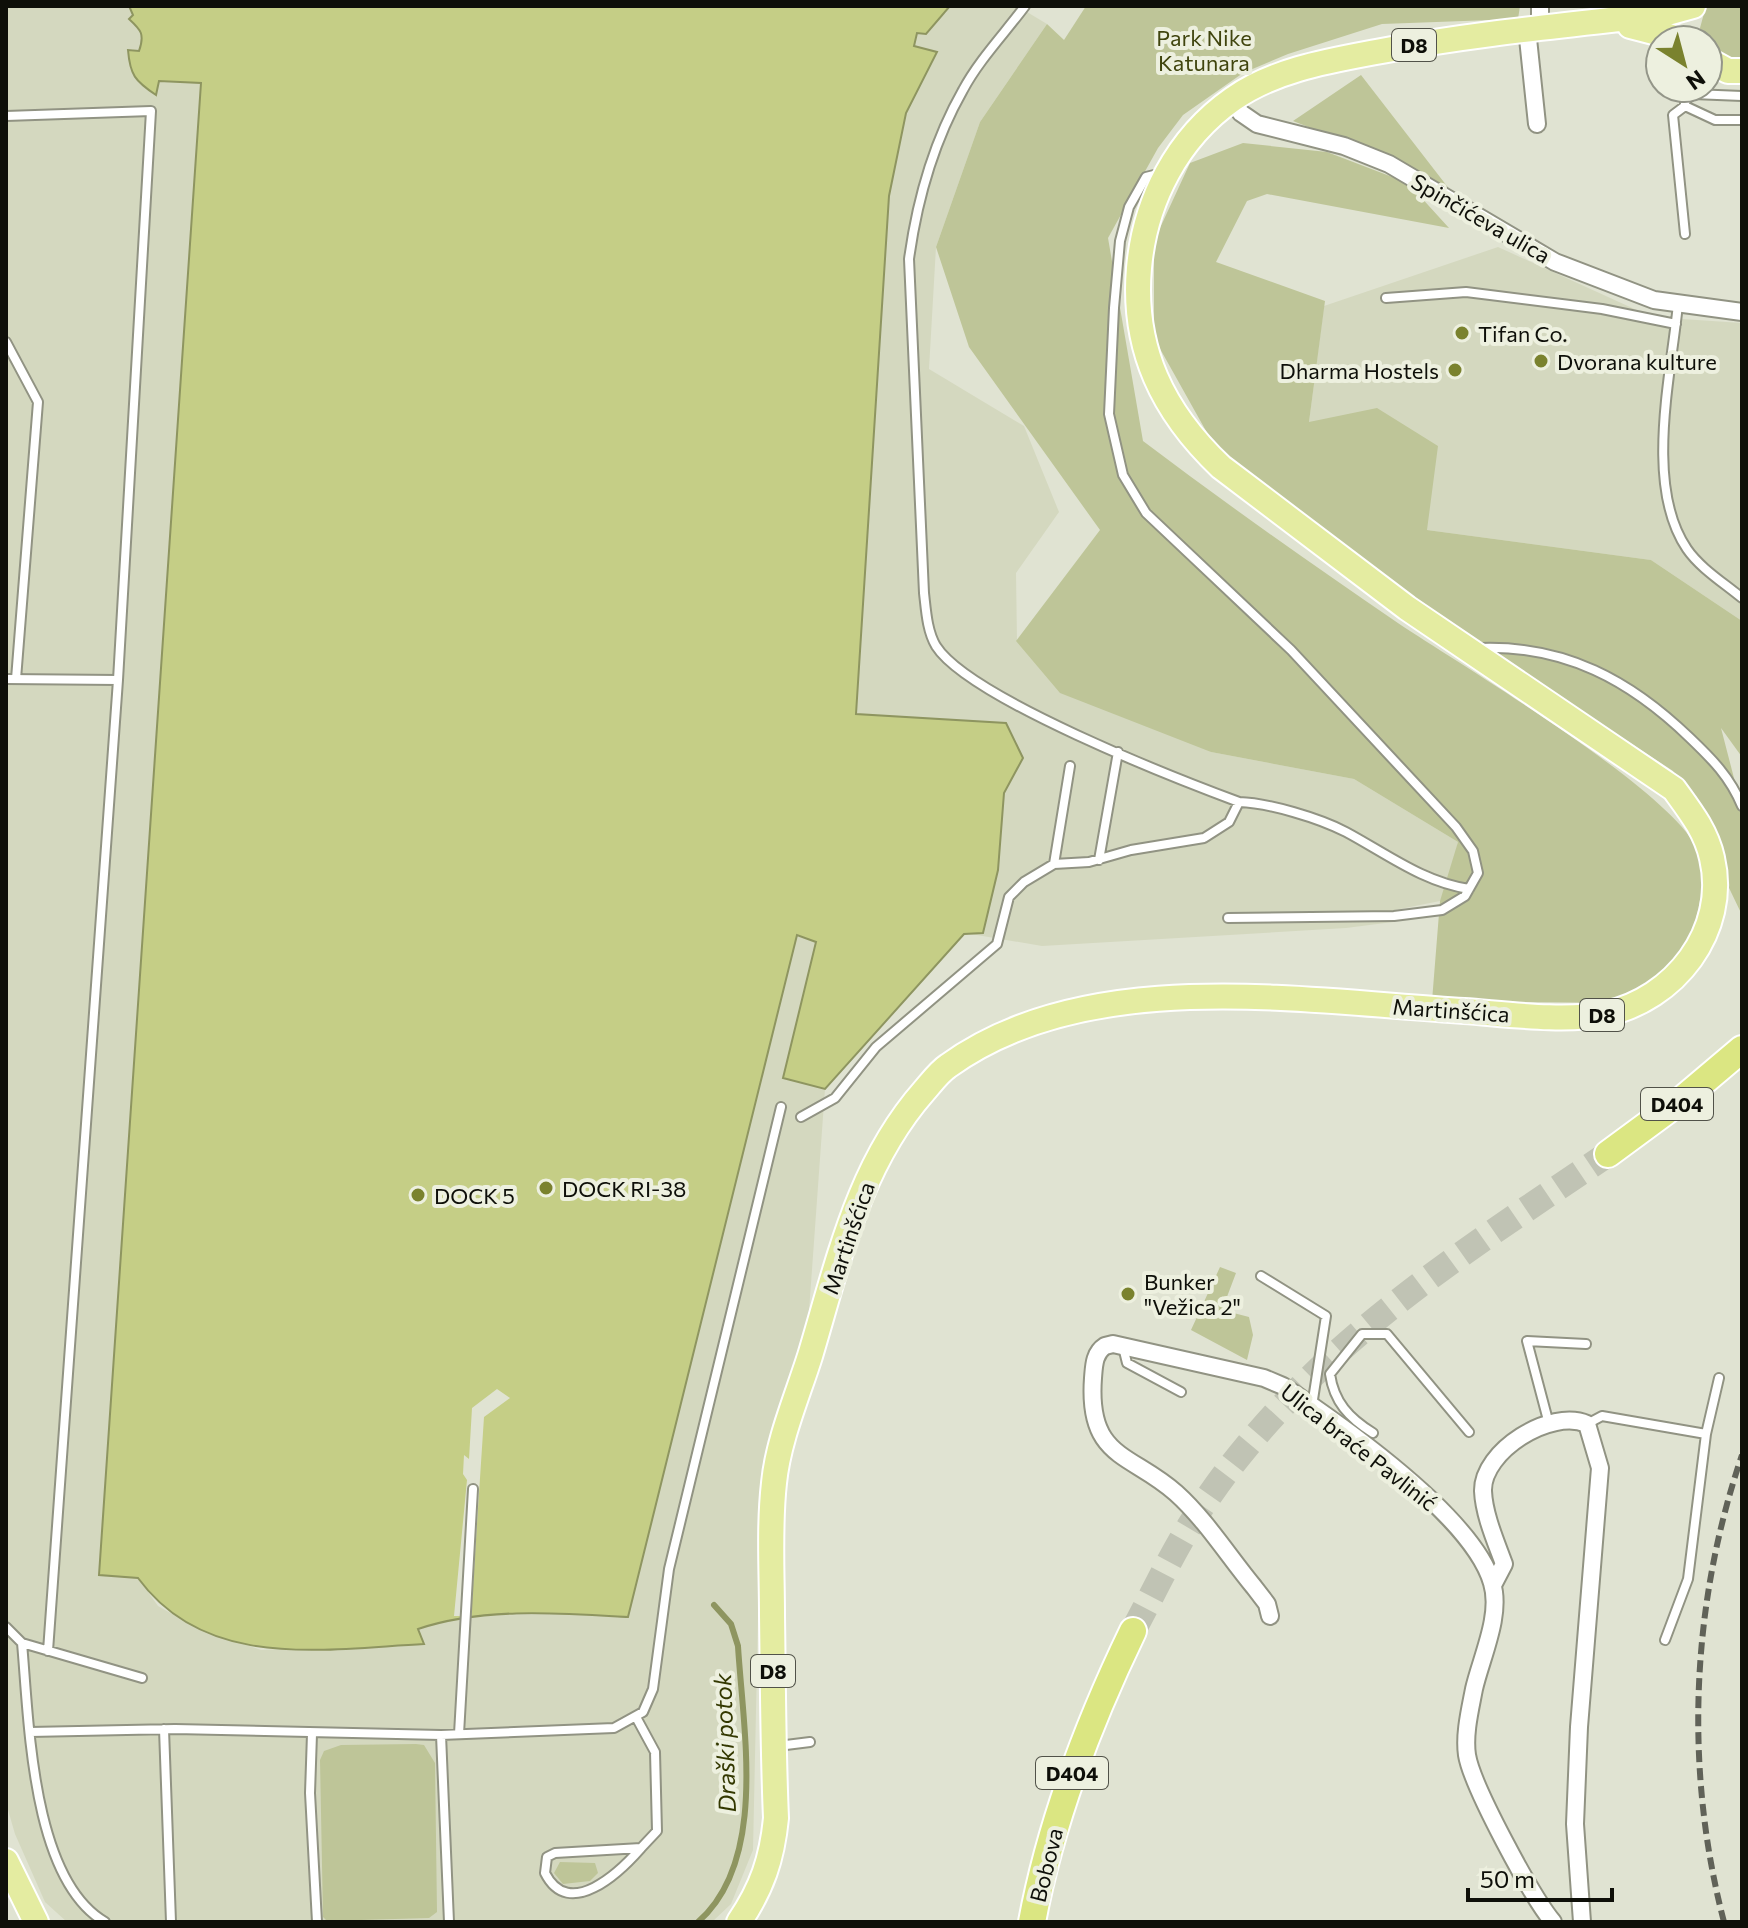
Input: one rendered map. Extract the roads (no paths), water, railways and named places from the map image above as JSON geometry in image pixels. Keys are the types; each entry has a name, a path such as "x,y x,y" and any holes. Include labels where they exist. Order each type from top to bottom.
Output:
{"highway":[{"name":"D404","path":"1608,1154 1684,1098 1742,1049"},
{"name":"Bobova","path":"1032,1922 1046,1859 1075,1765 1133,1631"}],"main road":[{"name":"D8","path":"1231,100 1263,82 1327,62 1536,21 1604,21 1664,14 1693,6"},
{"name":"D8","path":"1604,21 1644,30"},
{"name":"Martinšćica","path":"739,1922 759,1892 773,1853 776,1818 773,1746 774,1478 851,1218 875,1160 902,1116 945,1068 1002,1033 1077,1008 1206,996 1525,1015 1600,1015 1638,1005 1670,983 1694,958 1706,933 1713,902 1713,860 1699,823 1674,789 1468,649 1274,509 1221,467 1175,418 1152,373 1137,298 1144,232 1163,179 1204,123 1231,100"},
{"path":"6,1861 36,1922"}],"street":[{"path":"1536,21 1537,124"},
{"name":"Spinčićeva ulica","path":"1231,100 1241,113 1257,124 1344,146 1389,164 1555,262 1654,300 1742,312"},
{"path":"1123,1347 1113,1344 1099,1349 1094,1367 1092,1392 1107,1445 1124,1460 1175,1492 1254,1587 1267,1604 1270,1616"},
{"name":"Ulica braće Pavlinić","path":"1123,1347 1264,1378 1283,1386 1427,1496 1462,1530 1493,1585"},
{"path":"1553,1922 1523,1876 1469,1764 1467,1753 1474,1692 1492,1618 1493,1585 1504,1564 1486,1506 1485,1479 1493,1461 1518,1437 1565,1421 1587,1424 1600,1468 1577,1755 1575,1824 1582,1922"}],"lane":[{"path":"1025,6 964,87 945,126 915,218 909,259 909,336 917,399 927,619 937,648 956,666 995,693 1118,752 1239,802 1261,802 1343,831 1443,885 1469,889"},
{"path":"1685,234 1673,115 1685,106 1686,97 1693,94 1742,96"},
{"path":"1685,106 1715,120 1742,120"},
{"path":"6,116 151,111 118,680 48,1651"},
{"path":"1163,179 1154,175 1146,177 1129,207 1120,241 1109,414 1123,475 1146,513 1291,650 1368,729 1456,827 1473,851 1478,873 1465,896 1442,910 1394,916 1228,918"},
{"path":"1386,298 1466,292 1602,309 1676,324"},
{"path":"1678,304 1665,433 1664,480 1668,503 1675,529 1689,553 1742,598"},
{"path":"6,342 38,402 11,679 118,680"},
{"path":"1468,649 1510,647 1543,651 1616,678 1667,715 1731,779 1742,806"},
{"path":"1099,860 1118,752"},
{"path":"1054,864 1070,766"},
{"path":"801,1117 835,1098 876,1047 997,944 1009,897 1024,882 1054,864 1099,860 1131,850 1204,838 1229,822 1239,802"},
{"path":"30,1732 164,1729 441,1735 614,1728 636,1717 649,1704 653,1689 669,1569 781,1107"},
{"path":"1261,1276 1326,1316 1312,1406"},
{"path":"1373,1433 1345,1410 1334,1396 1330,1374 1362,1334 1387,1334 1469,1432"},
{"path":"1549,1425 1527,1341 1586,1344"},
{"path":"1123,1347 1127,1363 1181,1392"},
{"path":"1665,1640 1688,1579 1706,1434 1719,1378"},
{"path":"1326,1418 1334,1396"},
{"path":"1587,1424 1602,1416 1706,1434"},
{"path":"459,1734 473,1489"},
{"path":"6,1627 22,1643 142,1678"},
{"path":"22,1643 40,1811 72,1892 92,1915 105,1922"},
{"path":"636,1717 655,1752 657,1831 641,1848 601,1887 563,1891 554,1888 545,1873 547,1857 555,1853 641,1848"},
{"path":"164,1729 171,1922"},
{"path":"312,1734 310,1793 317,1922"},
{"path":"441,1735 449,1922"},
{"path":"773,1746 810,1742"}],"waterway":[{"name":"Draški potok","path":"698,1922 720,1896 734,1865 743,1830 746,1793 738,1646 731,1624 714,1605"}],"tunnel":[{"path":"1133,1631 1197,1514 1238,1457 1284,1405 1332,1357 1384,1313 1493,1232 1608,1154"}],"railway":[{"path":"1724,1922 1711,1864 1703,1806 1699,1687 1703,1628 1712,1570 1742,1455"}],"place":[{"name":"Tifan Co.","path":"1462,333"},
{"name":"Dvorana kulture","path":"1541,361"},
{"name":"Dharma Hostels","path":"1455,370"},
{"name":"DOCK RI-38","path":"546,1188"},
{"name":"DOCK 5","path":"418,1195"},
{"name":"Bunker \"Vežica 2\"","path":"1128,1294"}],"park label":[{"name":"Park Nike Katunara","path":"1204,50"}]}
